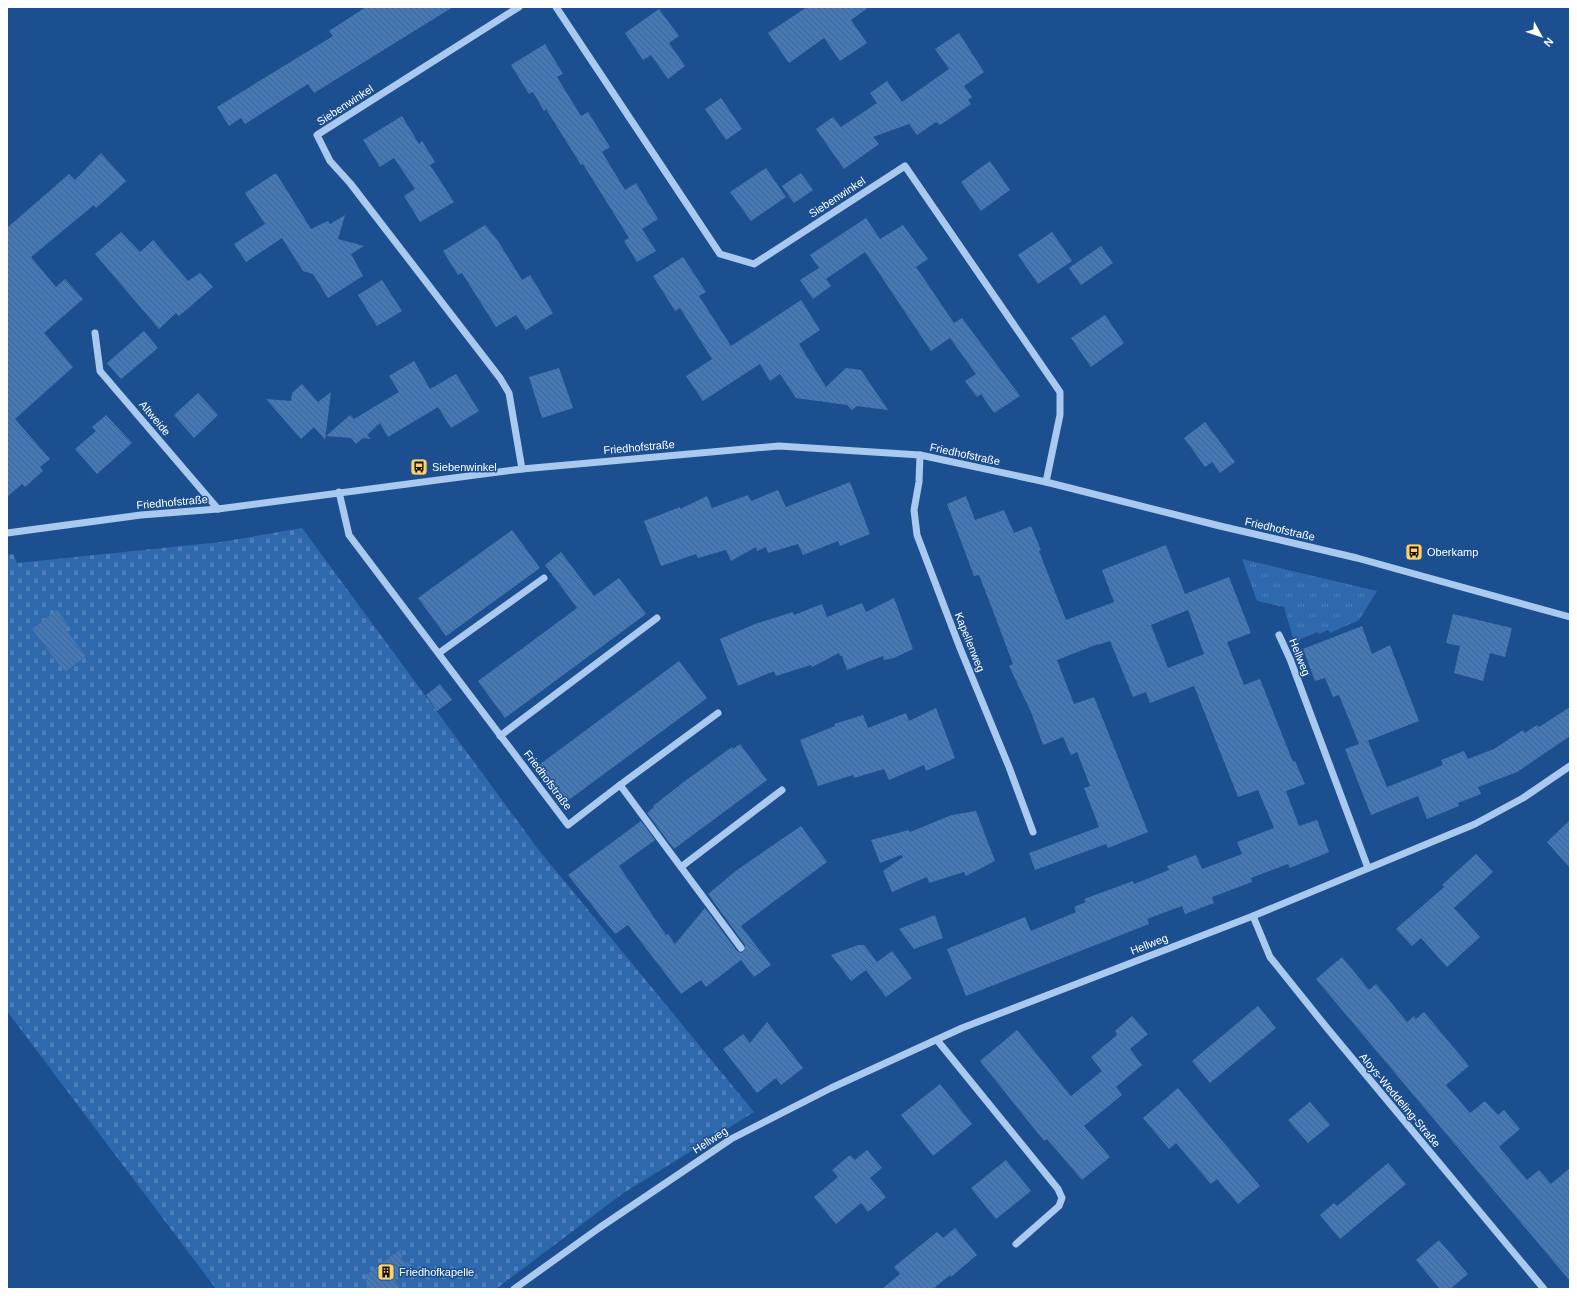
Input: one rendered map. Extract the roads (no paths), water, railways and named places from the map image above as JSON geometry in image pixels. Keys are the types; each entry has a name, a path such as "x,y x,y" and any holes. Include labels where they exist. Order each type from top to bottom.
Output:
{"street":[{"name":"Siebenwinkel","path":"519,7 317,135 330,161 350,183 500,378 509,393 522,469"},
{"name":"Siebenwinkel","path":"556,7 720,254 754,264 905,166 1060,392 1060,415 1046,482"},
{"name":"Altweide","path":"95,333 100,371 218,509"},
{"name":"Friedhofstraße","path":"7,533 142,515 218,509 522,469 779,446 920,455 1046,482 1220,526 1357,558 1570,617"},
{"name":"Kapellenweg","path":"920,455 919,482 914,510 917,535 1033,832"},
{"name":"Friedhofstraße","path":"339,492 349,535 568,825 718,713"},
{"path":"438,653 544,578"},
{"path":"500,736 657,618"},
{"name":"Hellweg","path":"1279,635 1290,659 1368,868"},
{"name":"Hellweg","path":"514,1289 599,1228 731,1139 831,1088 937,1040 1253,916 1475,824 1524,798 1570,766"},
{"path":"620,785 741,948"},
{"path":"681,867 782,790"},
{"name":"Aloys-Weddeling-Straße","path":"1253,916 1270,957 1544,1289"},
{"path":"937,1040 1058,1189 1062,1198 1060,1206 1016,1244"}],"place":[{"name":"Siebenwinkel","path":"419,467"},
{"name":"Oberkamp","path":"1414,552"},
{"name":"Friedhofkapelle","path":"386,1272"}]}
